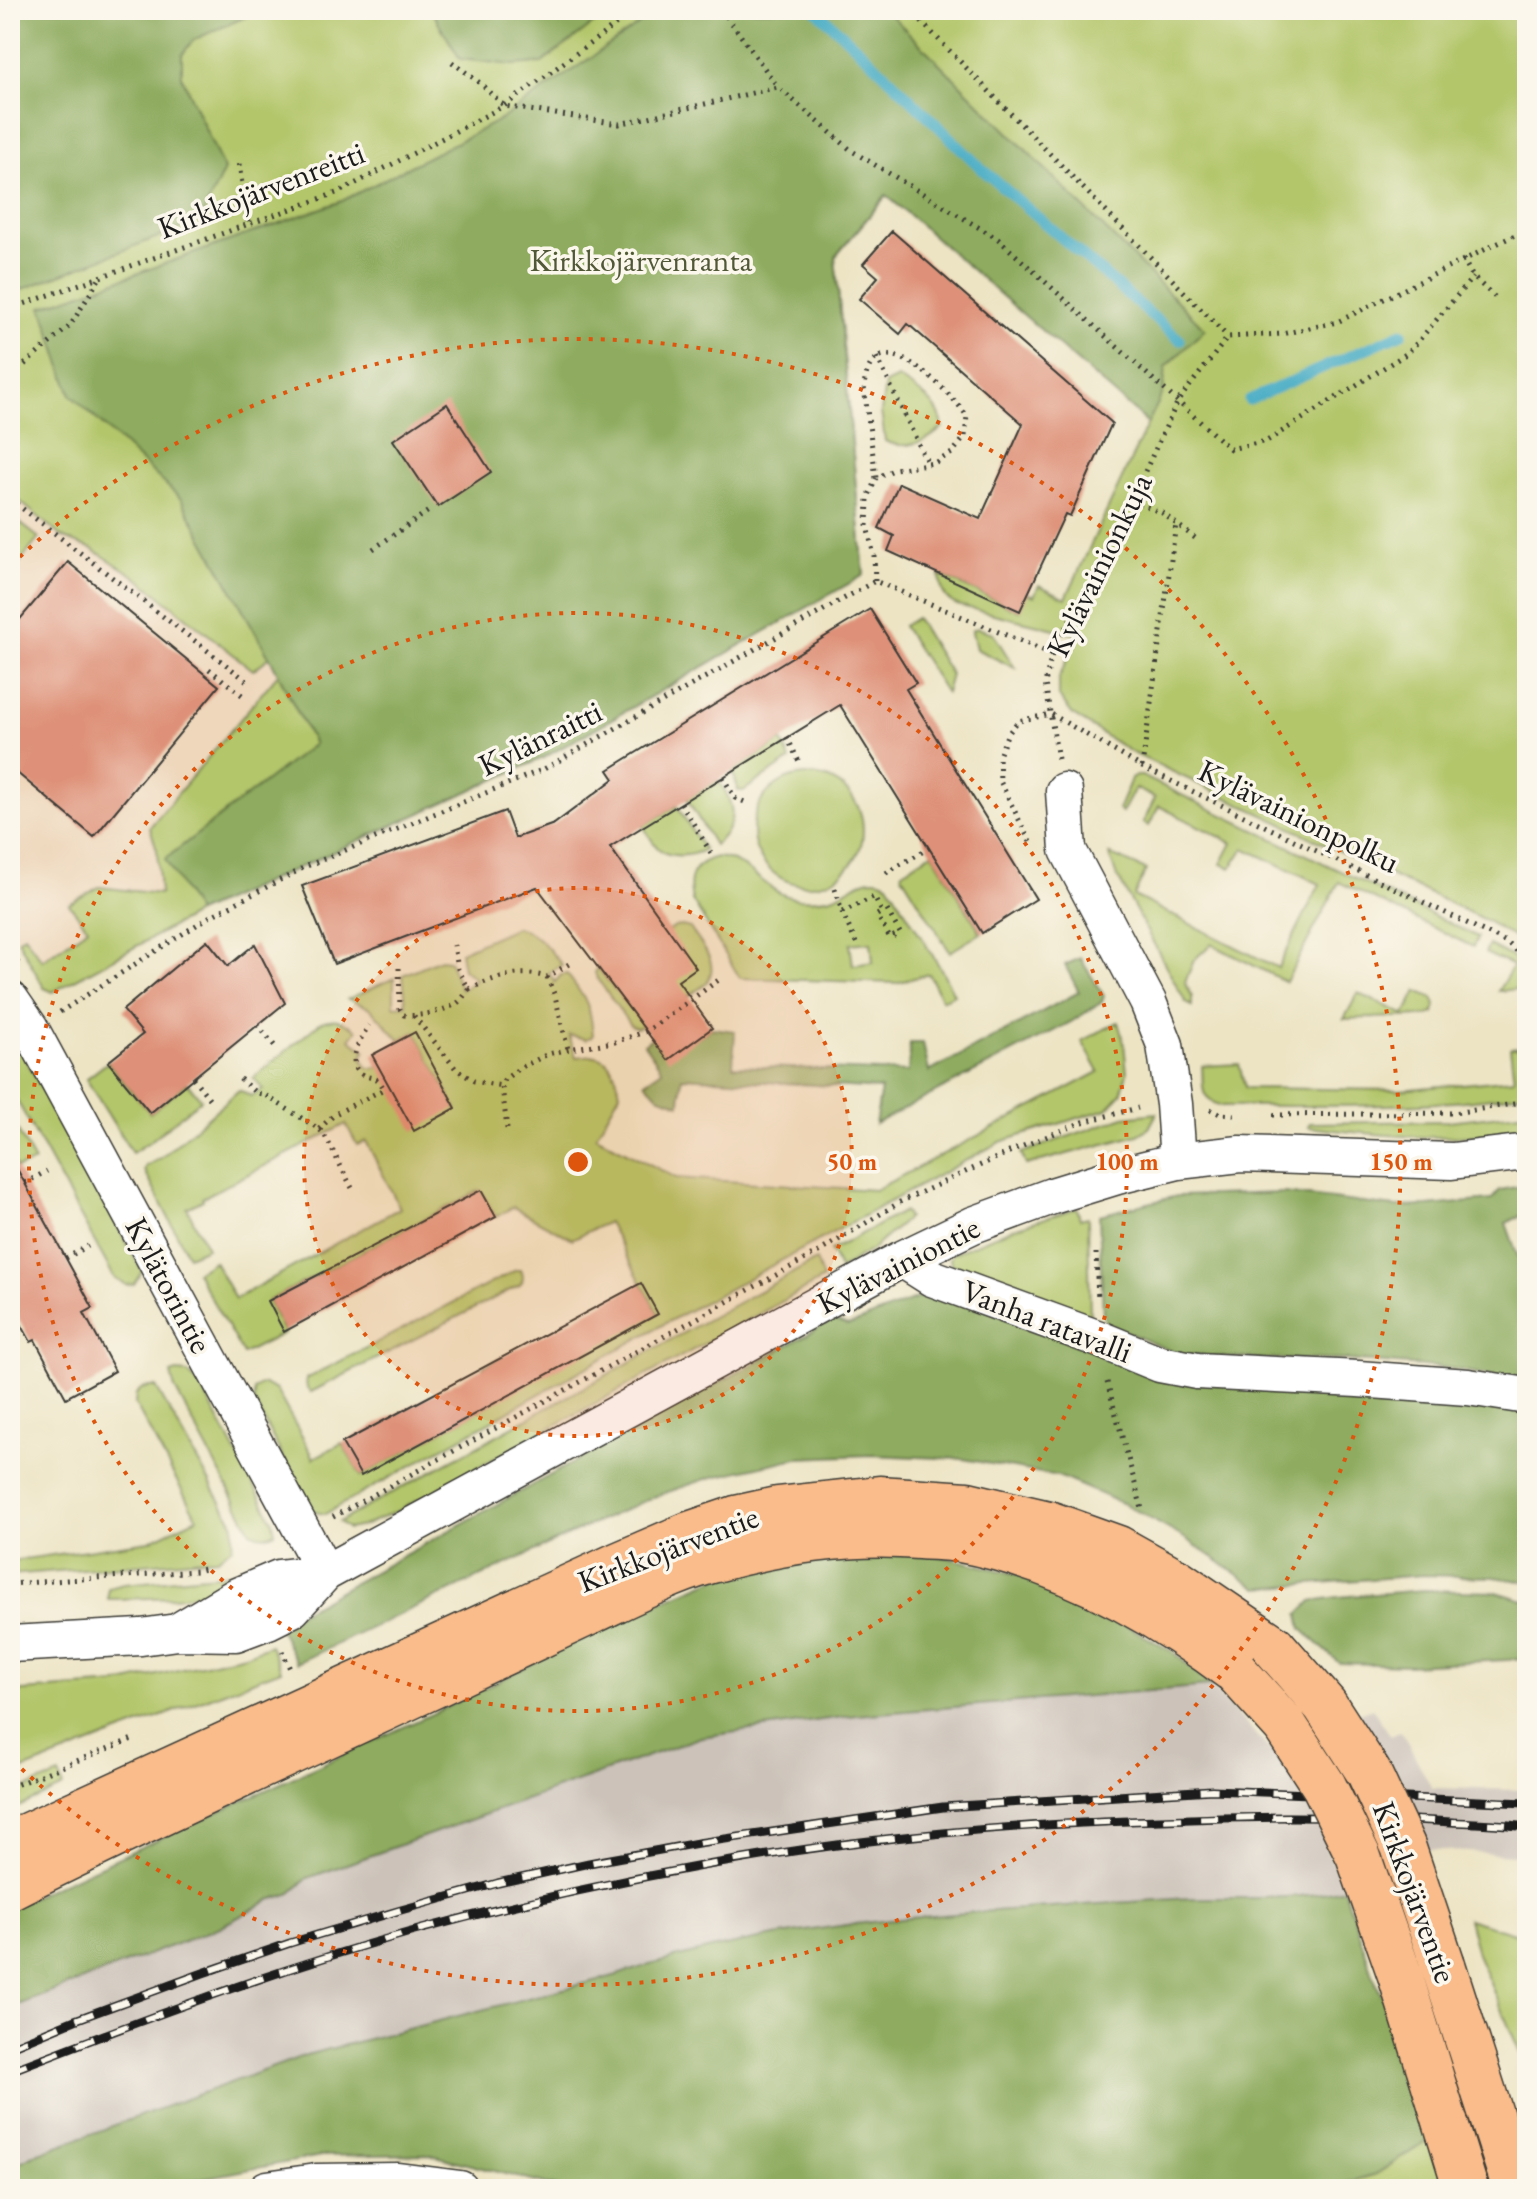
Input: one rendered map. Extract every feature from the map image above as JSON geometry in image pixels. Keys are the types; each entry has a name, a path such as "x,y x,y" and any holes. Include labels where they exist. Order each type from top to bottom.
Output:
{"main road":[{"name":"Kirkkojärventie","path":"10,1843 617,1565 701,1530 777,1509 879,1498 967,1504 1048,1523 1118,1548 1177,1581 1274,1647 1325,1705 1369,1773 1403,1846 1515,2189"},
{"name":"Kirkkojärventie","path":"10,1887 632,1593 707,1563 783,1544 838,1536 884,1534 958,1540 1027,1557 1147,1611 1194,1640 1236,1672 1285,1726 1324,1786 1358,1855 1401,1978 1466,2189"}],"street":[{"path":"1064,791 1068,850 1148,1002 1165,1045 1178,1161"},
{"name":"Kylätorintie","path":"10,999 30,1028 325,1573"},
{"name":"Kylävainiontie","path":"10,1644 141,1637 177,1632 237,1596 279,1578 325,1573 902,1259 973,1225 1052,1196 1178,1161 1240,1154 1452,1161 1527,1152"},
{"name":"Vanha ratavalli","path":"902,1259 932,1278 1160,1364 1197,1371 1437,1384 1527,1396"},
{"path":"267,2189 316,2182 398,2181 460,2189"}],"path":[{"name":"Kirkkojärvenreitti","path":"10,309 339,192 504,106 636,10"},
{"path":"722,10 778,87 852,151 998,239 1230,449 1267,441 1409,352 1473,277"},
{"path":"910,10 1228,337 1282,334 1337,322 1527,229"},
{"path":"1522,10 1527,16"},
{"path":"452,62 504,106 619,124 778,87"},
{"path":"239,164 248,223"},
{"path":"1463,259 1473,277 1497,299"},
{"path":"10,371 24,365 70,326 101,276"},
{"name":"Kylävainionkuja","path":"1064,791 1045,683 1052,654 1132,500 1178,401 1228,337"},
{"path":"876,478 895,469 934,463 952,453 965,437 967,416 955,399 918,367 899,356 885,354 872,360 865,372 864,387 876,478 868,498 867,526 874,556 875,581 1052,654"},
{"path":"877,357 928,464"},
{"path":"10,499 251,684"},
{"path":"1132,500 1162,513 1195,538"},
{"path":"373,549 430,510"},
{"path":"1142,767 1176,524"},
{"name":"Kylänraitti","path":"53,1017 209,917 307,866 544,769 875,581"},
{"path":"209,669 242,695"},
{"name":"Kylävainionpolku","path":"1051,714 1142,767 1506,942 1527,959"},
{"path":"787,737 800,764"},
{"path":"723,777 735,798 747,803"},
{"path":"681,803 711,853"},
{"path":"886,873 929,848"},
{"path":"835,889 856,943"},
{"path":"842,912 874,897 882,912"},
{"path":"887,910 900,933 890,938 877,915 882,912 887,910"},
{"path":"454,945 458,969 469,989"},
{"path":"399,968 400,1009 404,1015 414,1016 459,1002 469,989 497,976 532,973 547,977 569,964"},
{"path":"547,977 568,1049"},
{"path":"507,1129 502,1086 504,1080 518,1069 548,1054 615,1042 647,1031 720,979"},
{"path":"414,1016 456,1069 474,1081 502,1086"},
{"path":"258,1025 277,1049"},
{"path":"319,1129 335,1114 384,1089 382,1079 364,1076 357,1069 354,1058 369,1025"},
{"path":"193,1078 212,1102"},
{"path":"240,1079 256,1093 263,1094 319,1129 352,1188"},
{"path":"1268,1115 1454,1113 1527,1102"},
{"path":"1199,1103 1220,1114 1239,1116"},
{"path":"303,1534 808,1258 900,1202 1083,1122 1142,1107"},
{"path":"25,1183 47,1171"},
{"path":"66,1258 88,1246"},
{"path":"1096,1253 1099,1313"},
{"path":"1104,1371 1142,1509"},
{"path":"10,1584 196,1571 211,1567"}],"shaded area":[{"path":"10,466 181,499 314,744 197,913 53,992 44,988 10,925"},
{"path":"1211,1686 1268,1748 1372,1708 1391,1736 1401,1731 1432,1788 1527,1790 1527,1856 1324,1842 1344,1889 1274,1898 1180,1899 962,1914 764,1938 659,1961 614,1976 306,2055 36,2154 10,2167 10,2008 220,1927 270,1900 291,1893 308,1878 701,1737 857,1715"}],"green space":[{"path":"10,10 1527,10 1527,946 1487,921 1131,752 1073,715 1059,697 1059,677 1079,635 957,605 946,597 940,575 1019,611 1027,593 1034,596 1039,585 1066,598 1148,423 887,195 835,257 864,575 543,758 197,913 53,992 44,988 18,940 24,935 42,960 88,928 69,904 99,887 160,894 157,850 150,827 278,674 314,744 530,432 181,499 270,657 253,670 136,577 92,549 62,537 10,493"},
{"path":"10,10 261,10 193,40 182,55 182,77 224,170 200,221 10,294"},
{"path":"431,10 612,10 542,63 513,65 460,59"},
{"name":"Kirkkojärvenranta","path":"660,10 886,10 1205,329 1166,367 1163,393 1148,423 886,195 835,257 864,575 543,758 197,913 165,859 314,744 181,499 71,395 42,307 342,201 500,120"},
{"path":"898,378 932,404 943,427 930,437 908,445 885,441 881,412 885,384"},
{"path":"10,515 39,538 19,563 10,557"},
{"path":"916,618 951,675 946,693 903,626"},
{"path":"977,628 993,633 1015,668 976,649 972,630"},
{"path":"782,741 790,760 743,791 738,790 733,771"},
{"path":"808,775 829,779 847,791 859,809 863,830 859,851 847,869 829,881 808,885 787,881 769,869 757,851 753,830 757,809 769,791 787,779"},
{"path":"1142,776 1478,937 1473,947 1339,882 1286,982 1211,944 1194,960 1185,982 1192,996 1192,1006 1186,1003 1116,874 1109,854 1146,870 1134,896 1278,968 1320,884 1244,848 1231,868 1221,864 1232,843 1159,806 1149,826 1143,823 1155,798 1135,788 1122,813 1118,810 1131,779"},
{"path":"718,780 728,797 732,814 728,830 714,845 687,799"},
{"path":"677,806 704,850 681,856 669,854 659,849 643,826"},
{"path":"932,853 981,933 950,952 902,875 903,871"},
{"path":"709,859 730,860 776,891 799,899 832,897 868,880 888,883 954,994 942,1000 929,974 896,983 740,978 692,900 691,878 697,867","holes":["871,942 873,962 853,965 850,944"]},
{"path":"682,926 690,928 711,962 712,969 706,984 645,1025 637,1028 630,1025 597,978 597,967 633,1013 669,931"},
{"path":"516,927 537,937 562,965 549,973 555,982 561,975 567,974 586,1002 593,1036 586,1039 569,1035 576,1057 591,1055 602,1058 616,1076 620,1093 596,1136 676,1178 875,1190 1099,1072 1082,1041 1118,1022 1127,1073 1121,1094 1107,1109 1000,1142 664,1324 325,1514 315,1512 308,1505 254,1402 254,1390 258,1386 264,1384 276,1390 314,1458 342,1443 361,1476 500,1399 483,1367 503,1357 521,1387 658,1313 608,1222 572,1239 513,1207 496,1217 480,1190 268,1301 284,1333 243,1354 196,1272 214,1261 235,1299 400,1208 366,1141 357,1145 346,1124 202,1198 187,1208 207,1248 188,1256 144,1170 239,1090 251,1096 263,1089 253,1078 321,1022 331,1019 340,1020 357,1030 350,1039 366,1051 362,1056 367,1067 379,1067 456,1108 415,1032 400,1040 370,1008 348,999 394,978 394,1006 406,1005 403,975 440,959 449,960 461,990 476,980 463,969 460,952"},
{"path":"1489,945 1510,956 1527,971 1527,988 1498,991 1513,966 1485,953"},
{"path":"1080,958 1104,996 1102,1002 1071,1022 875,1124 881,1089 682,1077 680,1104 660,1097 645,1082 662,1070 644,1044 677,1018 694,1040 712,1028 735,1031 733,1066 908,1072 910,1043 923,1043 929,1072 1079,992 1065,965"},
{"path":"1417,991 1433,998 1436,1005 1434,1013 1425,1016 1344,1019 1358,993 1405,1015"},
{"path":"18,1045 142,1271 134,1284 126,1285 115,1279 10,1088 10,1049"},
{"path":"1527,1047 1527,1093 1489,1098 1375,1106 1222,1106 1209,1100 1203,1086 1202,1066 1239,1064 1245,1088 1400,1090 1514,1079 1510,1048"},
{"path":"108,1062 150,1113 187,1083 201,1099 132,1153 86,1079"},
{"path":"1527,1112 1527,1129 1472,1136 1390,1135 1308,1127 1310,1123 1448,1121"},
{"path":"1157,1113 1149,1128 1138,1135 1026,1165 1021,1153 1124,1117"},
{"path":"10,1117 35,1162 17,1168 10,1156"},
{"path":"1527,1185 1527,1213 1506,1223 1527,1282 1527,1382 1448,1368 1347,1360 1177,1354 1106,1323 1103,1315 1099,1215 1177,1196 1284,1193 1395,1207 1428,1206 1491,1200 1500,1190"},
{"path":"1077,1208 1080,1219 1088,1217 1090,1316 951,1264 950,1258 954,1253 1014,1228"},
{"path":"904,1211 908,1218 871,1250 840,1269 830,1251"},
{"path":"816,1260 823,1279 400,1510 348,1529 339,1522"},
{"path":"521,1270 523,1274 520,1285 311,1392 307,1389 306,1379"},
{"path":"920,1297 968,1304 1295,1385 1527,1411 1527,1582 1494,1577 1423,1575 1258,1588 1186,1539 1126,1505 1058,1476 963,1459 871,1455 797,1458 709,1478 656,1496 297,1663 277,1625 833,1320 848,1326"},
{"path":"188,1373 200,1385 272,1519 275,1532 263,1536 251,1531 175,1389 171,1374"},
{"path":"156,1387 234,1525 232,1547 217,1558 10,1575 10,1561 149,1541 197,1518 135,1404 136,1394"},
{"path":"898,1546 1050,1582 1173,1652 1211,1686 857,1715 701,1737 308,1878 291,1893 270,1900 220,1927 10,2008 10,1907 447,1707 624,1617 738,1569"},
{"path":"236,1573 241,1582 208,1592 175,1597 108,1599 108,1588 124,1584"},
{"path":"1424,1590 1497,1592 1527,1601 1527,1659 1408,1665 1339,1663 1302,1629 1299,1614 1312,1601"},
{"path":"270,1645 281,1670 10,1775 10,1692 117,1684 245,1655"},
{"path":"59,1775 63,1787 10,1811 10,1794"},
{"path":"1344,1889 1377,1986 1390,2010 1432,2138 1376,2174 1325,2189 563,2189 428,2154 321,2156 160,2189 10,2189 10,2167 36,2154 306,2055 751,1940 962,1913 1174,1899 1291,1897"},
{"path":"1468,1919 1527,1937 1527,2068 1477,1954"},
{"path":"1432,2138 1445,2189 1325,2189 1376,2174"}],"building":[{"path":"892,231 1112,423 1070,516 1065,514 1020,611 888,551 894,536 879,528 899,483 980,519 1023,424 908,324 900,334 859,299 878,277 863,264"},
{"path":"447,404 491,472 438,507 393,440"},
{"path":"68,562 219,686 94,837 10,767 10,631"},
{"path":"870,609 916,683 906,689 1036,899 982,933 840,705 610,847 696,968 678,981 712,1028 668,1060 537,887 334,964 302,886 505,811 515,838 554,824 614,779 608,770"},
{"path":"207,940 228,966 255,944 285,1003 150,1113 108,1062 143,1034 123,1010"},
{"path":"415,1032 456,1108 414,1131 372,1055"},
{"path":"10,1156 93,1308 84,1313 115,1371 66,1398 35,1340 31,1342 10,1304"},
{"path":"481,1190 496,1217 284,1332 268,1301"},
{"path":"641,1283 658,1314 361,1476 342,1443"}],"waterway":[{"path":"816,10 984,171 1180,340"},
{"path":"1249,400 1402,333"}],"railway":[{"path":"10,2047 203,1973 401,1910 498,1883 698,1843 943,1807 1212,1790 1527,1803"},
{"path":"10,2071 207,1997 407,1933 606,1885 740,1859 943,1833 1106,1822 1332,1817 1527,1827"}]}
